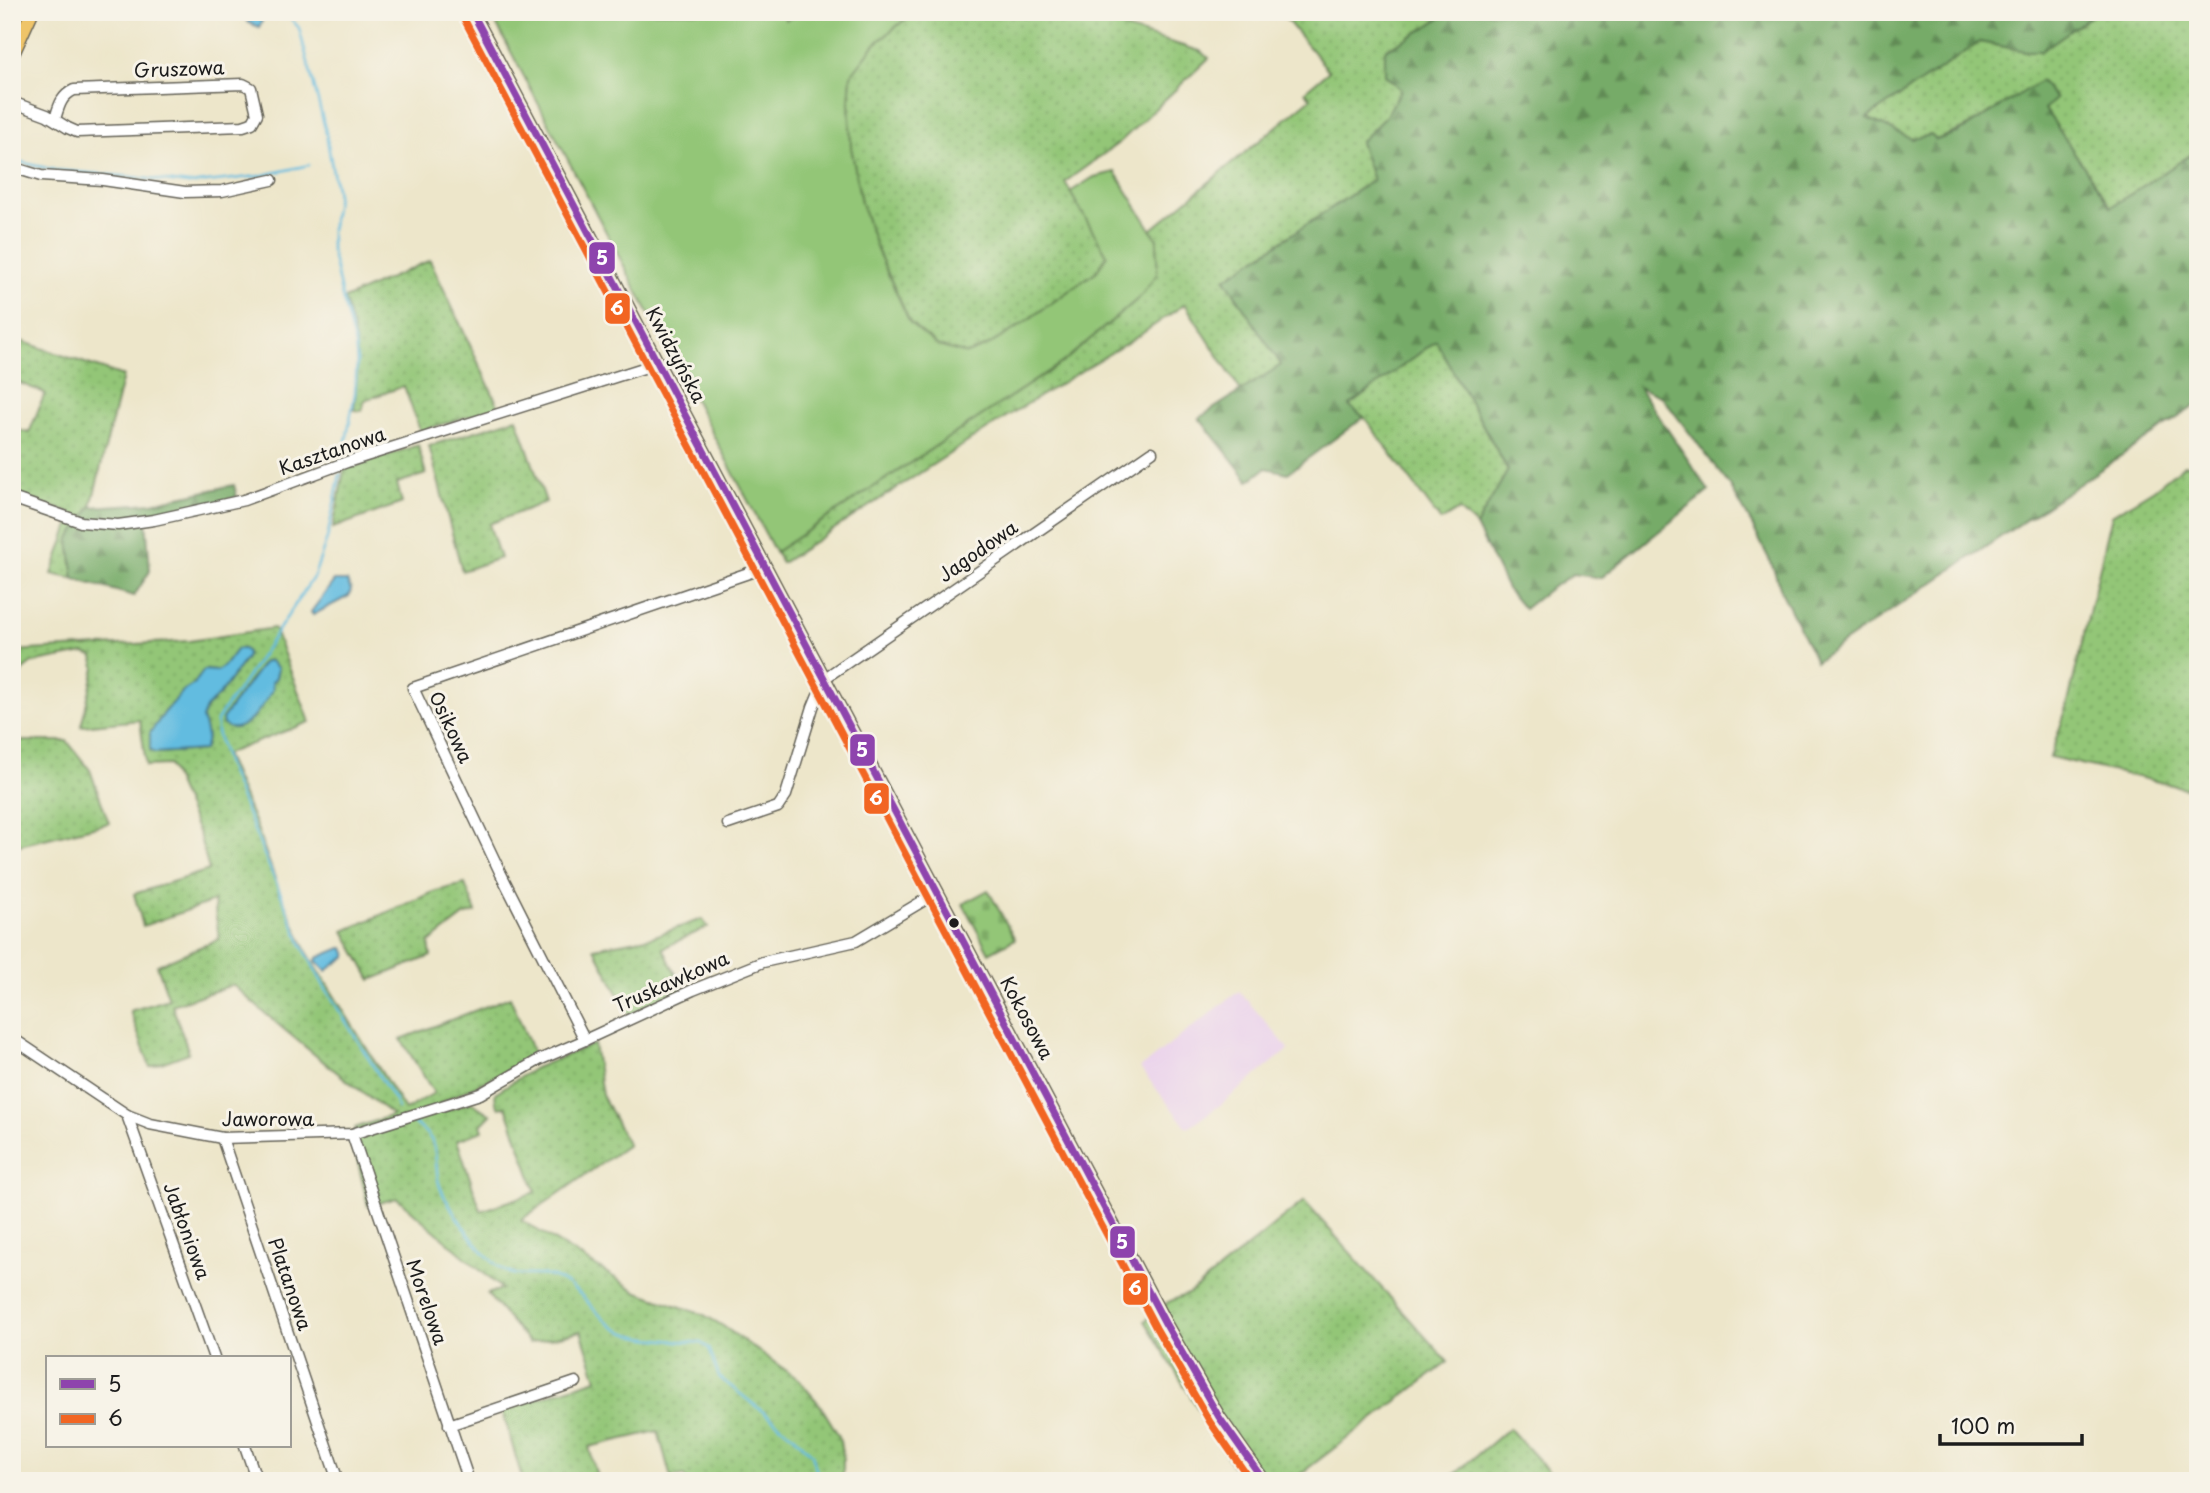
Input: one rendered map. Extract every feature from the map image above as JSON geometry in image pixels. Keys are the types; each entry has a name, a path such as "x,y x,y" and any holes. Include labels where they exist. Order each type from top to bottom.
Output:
{"main road":[{"path":"12,56 32,12"},
{"name":"Kwidzyńska","path":"472,12 766,567"},
{"name":"Kokosowa","path":"766,567 1166,1323 1219,1417 1264,1481"}],"street":[{"name":"Gruszowa","path":"243,85 251,88 257,114 252,123 243,126 88,132 68,128 55,119 62,100 67,93 74,90 243,85"},
{"path":"12,102 55,119"},
{"path":"12,167 41,176 103,180 185,192 222,191 272,180"},
{"name":"Kasztanowa","path":"12,498 81,522 118,525 155,520 244,500 348,462 659,363"},
{"name":"Jagodowa","path":"825,678 1152,452"},
{"name":"Osikowa","path":"585,1040 500,874 413,688 766,567"},
{"path":"728,824 778,807 786,795 813,707 825,678"},
{"name":"Truskawkowa","path":"420,1111 480,1094 539,1060 693,990 763,962 856,941 938,892"},
{"name":"Jaworowa","path":"12,1038 127,1115 164,1127 222,1138 352,1134 420,1111"},
{"name":"Jabłoniowa","path":"127,1115 213,1356"},
{"name":"Morelowa","path":"352,1134 469,1481"},
{"name":"Platanowa","path":"222,1138 338,1481"},
{"path":"449,1425 576,1382"},
{"path":"246,1448 257,1481"}],"shaded area":[{"path":"1239,991 1289,1049 1219,1106 1187,1128 1140,1068"}],"green space":[{"path":"504,12 782,12 786,20 803,12 919,12 903,21 875,44 851,75 849,103 851,147 861,203 878,252 910,323 938,346 967,354 1012,331 1097,271 1107,255 1070,192 1094,177 1115,172 1157,239 1157,274 1140,297 1063,362 775,552 493,18"},
{"path":"919,12 952,12 973,17 972,12 1101,12 1126,29 1200,51 1209,58 1120,142 1065,182 1107,255 1097,271 1012,331 967,354 938,346 910,323 878,252 861,203 851,147 851,75 875,44 903,21"},
{"path":"1280,12 1449,12 1385,50 1385,75 1401,89 1387,115 1360,142 1373,180 1225,279 1282,365 1241,391 1185,304 782,563 775,552 1063,362 1140,297 1157,239 1151,230 1311,98 1305,91 1329,71"},
{"path":"1449,12 2097,12 2041,51 2025,51 1980,42 1867,118 1912,139 1931,135 1936,140 1959,132 2041,81 2056,99 2045,109 2111,207 2198,150 2198,404 1816,661 1783,595 1772,565 1730,486 1662,397 1639,387 1709,491 1601,578 1573,574 1524,609 1507,589 1476,526 1508,470 1436,341 1349,406 1364,417 1288,473 1266,468 1249,481 1199,418 1281,365 1225,279 1373,180 1360,142 1387,115 1401,90 1385,75 1385,50"},
{"path":"2097,12 2198,12 2198,150 2111,207 2045,109 1992,111 1963,129 1936,140 1931,135 1912,140 1867,118 1980,42 2025,51 2040,51"},
{"path":"430,260 499,407 420,431 404,386 365,400 362,411 354,410 357,354 344,299"},
{"path":"12,338 123,376 91,507 69,540 74,579 52,574 73,514 12,493 12,428 29,433 45,393 12,380"},
{"path":"1436,340 1508,471 1476,526 1459,510 1441,521 1364,417 1348,406"},
{"path":"517,418 546,502 489,524 500,558 462,571 429,446"},
{"path":"418,445 426,474 397,483 402,503 333,528 344,470"},
{"path":"2184,465 2198,465 2198,791 2050,757 2067,707 2112,515 2154,489"},
{"path":"234,485 237,497 146,518 150,571 134,596 74,579 69,540 91,507 152,503"},
{"path":"274,628 310,722 225,754 257,828 281,895 307,952 405,1110 434,1093 401,1039 510,997 535,1057 440,1103 445,1111 471,1102 491,1115 481,1125 483,1131 457,1140 481,1211 536,1192 506,1106 499,1108 495,1093 535,1068 594,1044 602,1095 628,1145 521,1220 638,1292 704,1315 798,1379 821,1406 839,1436 843,1457 843,1481 687,1481 684,1476 671,1478 658,1431 589,1447 598,1481 523,1481 502,1410 597,1379 581,1331 529,1343 487,1294 502,1289 397,1198 368,1206 357,1158 355,1128 393,1115 311,1052 233,985 172,1005 189,1053 150,1067 130,1011 169,999 157,965 219,939 214,901 143,926 134,894 209,870 199,834 169,765 146,766 140,720 81,726 95,668 93,656 84,653 32,663 23,670 12,692 12,651 189,641","holes":["237,649 247,652 246,658 201,718 206,734 204,750 155,753 150,750 150,733 183,691 194,684 204,670 217,671 224,666","269,660 276,678 222,719 263,663"]},
{"path":"12,703 17,716 16,741 67,741 90,770 109,823 12,847"},
{"path":"465,884 476,912 464,916 429,943 431,956 371,980 344,931 436,891"},
{"path":"988,890 1015,939 989,953 963,904"},
{"path":"702,919 708,927 663,948 683,989 630,1016 594,948 652,937"},
{"path":"1304,1201 1448,1362 1291,1481 1223,1481 1236,1471 1145,1321 1168,1302 1190,1293"},
{"path":"1509,1428 1557,1481 1446,1481"}],"water":[{"path":"239,12 255,12 262,21 259,27 249,23"},
{"path":"334,581 347,581 351,590 349,596 313,615 311,612"},
{"path":"237,649 244,649 246,658 206,708 202,718 207,737 204,750 155,753 150,750 150,733 183,691 194,684 204,670 217,671 224,666"},
{"path":"269,660 278,668 276,678 272,682 273,689 264,703 246,724 231,728 223,725 222,719 263,663"},
{"path":"344,948 347,956 326,971 316,961 317,958"}],"waterway":[{"path":"285,12 299,28 325,128 337,195 331,249 357,361 355,393 343,457"},
{"path":"12,160 55,170 189,184 259,176 309,165"},
{"path":"340,474 327,539 314,576 222,712 217,721 217,732 227,765 302,945 398,1109"},
{"path":"410,1120 427,1134 434,1145 439,1184 448,1204 474,1241 498,1266 513,1274 543,1275 560,1280 575,1290 612,1326 631,1335 701,1343 709,1348 719,1377 795,1437 812,1454 819,1481"}],"transit line":[{"name":"5","path":"472,12 1165,1323 1219,1417 1264,1481"},
{"name":"6","path":"463,17 1156,1328 1210,1422 1251,1481"}]}
